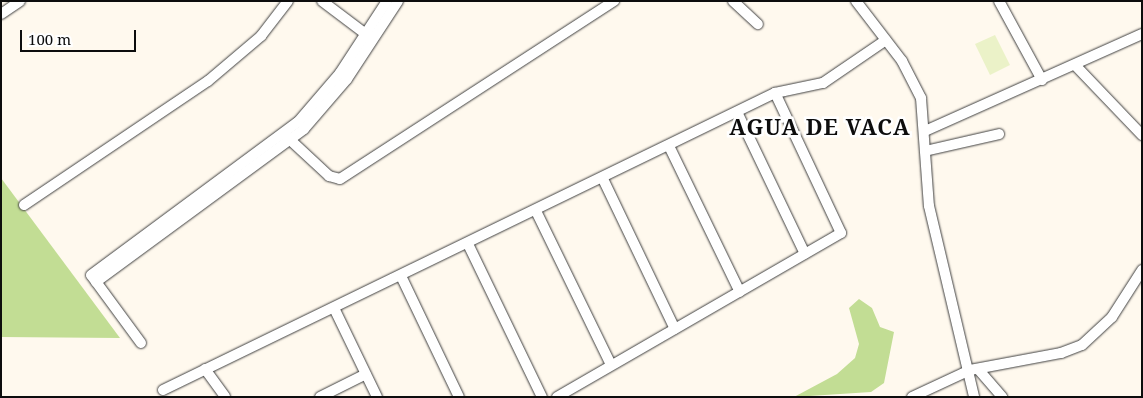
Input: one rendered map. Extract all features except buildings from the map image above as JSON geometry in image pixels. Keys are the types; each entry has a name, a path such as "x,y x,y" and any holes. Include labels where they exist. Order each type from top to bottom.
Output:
{"street":[{"path":"1,14 20,1"},
{"path":"24,205 215,76 261,36 288,1"},
{"path":"322,1 369,37"},
{"path":"140,343 93,278 324,108 369,37 387,1"},
{"path":"369,37 398,1"},
{"path":"287,137 329,176 340,179 614,1"},
{"path":"733,1 758,24"},
{"path":"856,1 886,40 918,88 925,131 929,206 974,369 974,397"},
{"path":"999,1 1042,80"},
{"path":"925,131 1142,34"},
{"path":"164,390 603,179 774,94 823,83 886,40"},
{"path":"1075,65 1142,134"},
{"path":"557,397 841,232 774,94"},
{"path":"737,112 805,254"},
{"path":"925,151 998,134"},
{"path":"669,146 740,292"},
{"path":"603,179 675,329"},
{"path":"536,211 611,365"},
{"path":"468,244 542,397"},
{"path":"912,397 974,369 1082,345 1112,317 1142,270"},
{"path":"401,276 459,397"},
{"path":"334,308 377,397"},
{"path":"974,369 1002,397"},
{"path":"205,370 225,397"},
{"path":"320,397 366,374"}],"green space":[{"path":"995,35 1010,65 990,75 975,44"},
{"path":"1,178 120,338 1,337"},
{"path":"859,299 872,308 880,327 894,332 884,383 871,392 794,397 837,374 855,358 859,344 849,308"}],"district":[{"name":"AGUA DE VACA","path":"820,127"}]}
